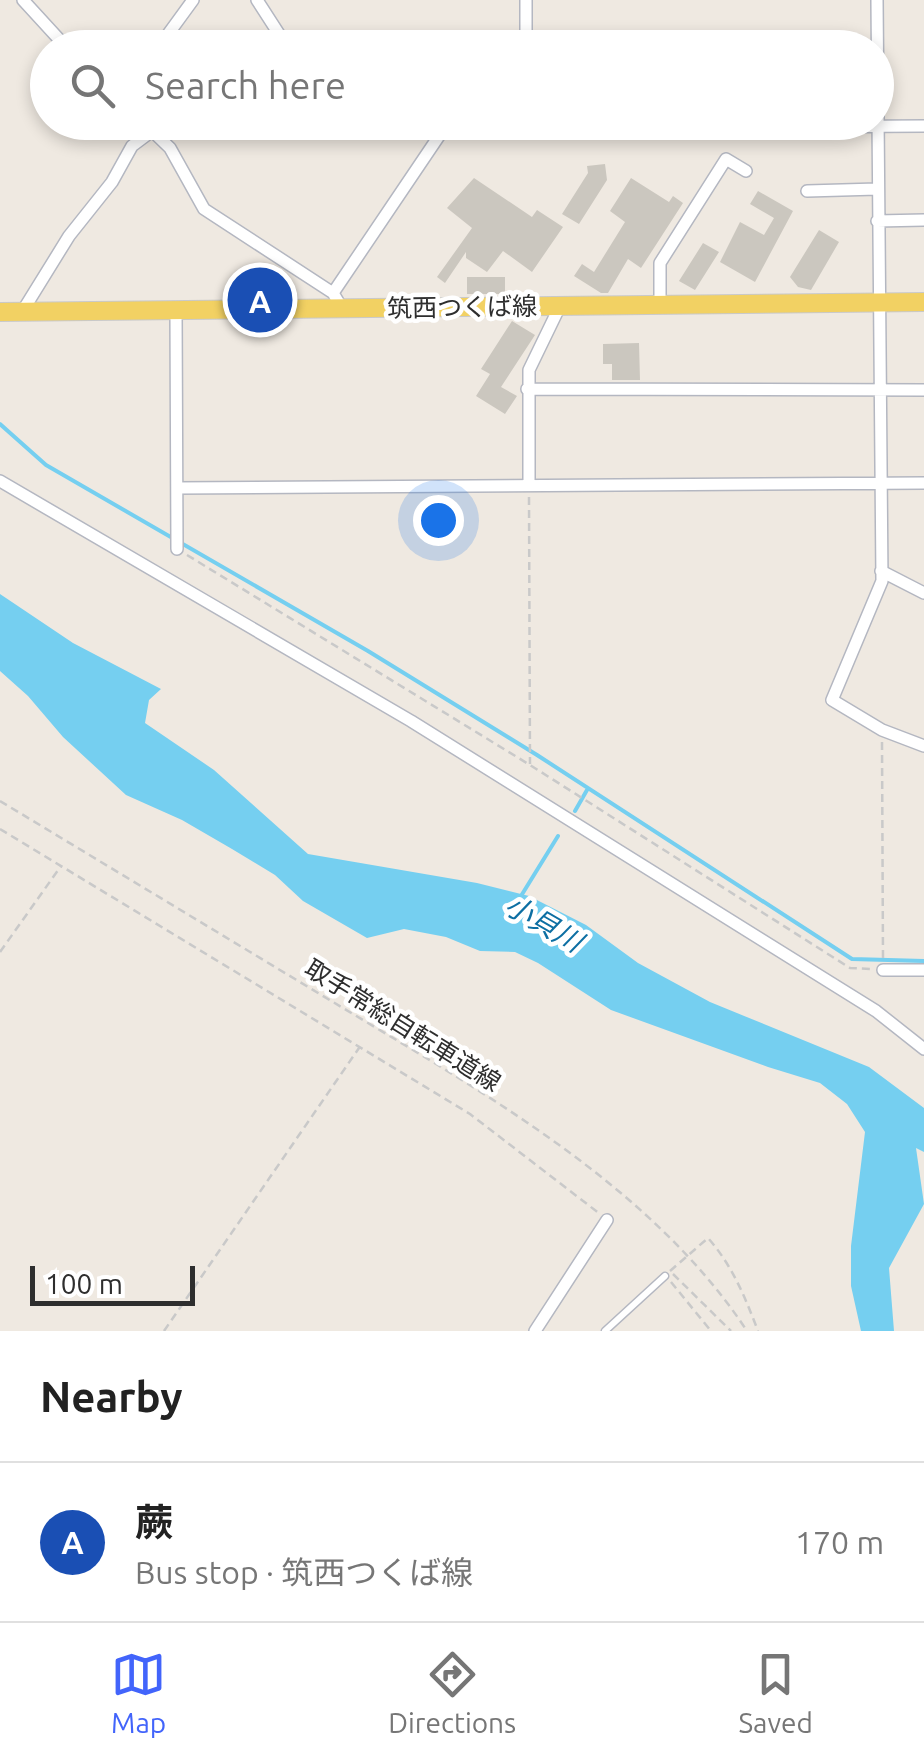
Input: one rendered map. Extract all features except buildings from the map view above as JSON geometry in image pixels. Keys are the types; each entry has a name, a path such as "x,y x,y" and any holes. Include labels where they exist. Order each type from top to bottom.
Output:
{"main road":[{"name":"筑西つくば線","path":"0,312 176,310 337,300 560,306 924,302"}],"street":[{"path":"23,0 50,30"},
{"path":"171,30 193,0"},
{"path":"258,0 277,30"},
{"path":"526,0 526,30"},
{"path":"877,0 877,30"},
{"path":"894,126 924,126"},
{"path":"22,312 69,236 112,182 137,140"},
{"path":"161,140 170,148 204,209 337,300 436,140"},
{"path":"878,140 882,580 832,700 882,730 924,746"},
{"path":"660,305 660,263 726,159 746,171"},
{"path":"808,190 877,189"},
{"path":"878,220 924,220"},
{"path":"529,484 527,388 534,354 560,306"},
{"path":"176,310 177,543"},
{"path":"527,388 924,390"},
{"path":"0,480 411,722 876,1011 924,1048"},
{"path":"177,488 924,483"},
{"path":"882,571 924,594"},
{"path":"883,970 924,970"},
{"path":"535,1331 607,1220"}],"lane":[{"path":"605,1331 667,1273"}],"path":[{"path":"529,484 530,765"},
{"path":"177,543 850,968 883,970"},
{"path":"882,730 883,955"},
{"name":"取手常総自転車道線","path":"0,801 535,1128 661,1228 722,1294 746,1331"},
{"path":"0,829 470,1114 607,1220"},
{"path":"0,952 62,864"},
{"path":"164,1331 360,1046"},
{"path":"667,1273 708,1238 740,1284 758,1331"},
{"path":"667,1273 711,1331"},
{"path":"667,1273 731,1331"}],"water":[{"name":"小貝川","path":"0,594 73,643 161,689 149,700 145,723 214,770 308,854 477,883 529,896 586,925 638,963 710,1002 869,1067 924,1108 924,1152 916,1148 924,1204 889,1268 894,1331 861,1331 851,1286 851,1246 865,1132 847,1104 820,1083 611,1010 515,952 480,951 446,937 404,929 367,938 303,901 275,875 232,849 182,820 126,795 0,671"}],"waterway":[{"path":"0,424 46,465 368,651 852,959 924,961"},
{"path":"575,811 587,790"},
{"name":"小貝川","path":"521,896 558,836"}],"place":[{"name":"蕨","path":"260,300"}]}
